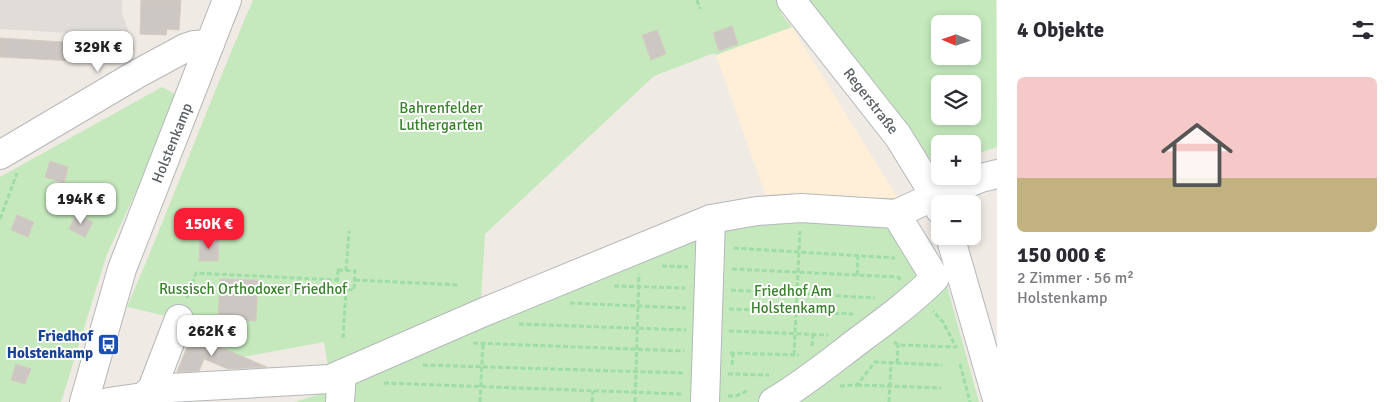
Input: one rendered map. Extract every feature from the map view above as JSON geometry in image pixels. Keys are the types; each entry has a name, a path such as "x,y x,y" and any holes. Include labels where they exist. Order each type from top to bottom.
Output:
{"street":[{"name":"Holstenkamp","path":"84,402 122,270 227,0"},
{"name":"Regerstraße","path":"791,0 898,136 932,195"},
{"path":"0,155 137,74 185,48 194,45 210,44"},
{"path":"951,195 981,178 997,174"},
{"path":"108,402 146,396 330,379 484,312 650,257 711,219 757,211 801,208 896,214 931,205"},
{"path":"783,392 918,295 935,278 896,214"},
{"path":"706,371 711,219"},
{"path":"953,245 996,391"},
{"path":"146,396 178,319"},
{"path":"340,402 342,374"}],"path":[{"path":"697,0 700,9"},
{"path":"0,219 29,139"},
{"path":"483,344 636,349 783,392 794,355 801,208"},
{"path":"346,270 348,231"},
{"path":"635,402 637,328 650,257 710,257 799,252 923,259"},
{"path":"857,275 858,256"},
{"path":"710,257 798,272 898,277"},
{"path":"338,270 355,271 354,290 337,289 338,280 338,270"},
{"path":"178,319 196,273 338,280"},
{"path":"354,280 459,285"},
{"path":"343,338 346,289"},
{"path":"918,295 944,322 956,347 970,402"},
{"path":"480,402 484,312"},
{"path":"513,323 637,328 706,371"},
{"path":"381,383 635,392 706,371 795,334 830,335"},
{"path":"812,348 813,334"},
{"path":"897,363 898,345 956,347"},
{"path":"482,367 636,372 706,371 803,355"},
{"path":"857,385 875,362 942,365"},
{"path":"890,402 891,363"},
{"path":"837,386 940,388"},
{"path":"592,402 593,391"}],"shaded area":[{"path":"0,0 122,0 122,13 135,49 114,59 103,35 0,29"},
{"path":"792,27 898,198 766,197 716,55"}],"green space":[{"path":"253,0 777,0 782,15 792,27 716,55 714,53 654,76 485,234 481,299 766,197 898,198 945,279 979,402 295,402 332,390 324,342 243,357 192,335 195,325 179,319 127,307"},
{"path":"807,0 996,0 997,147 981,152 981,135 931,135 931,159"},
{"path":"162,87 180,97 107,254 61,402 0,402 0,177"}],"building":[{"path":"141,0 181,0 179,30 167,29 166,35 140,34"},
{"path":"732,26 738,44 719,51 713,33"},
{"path":"657,30 666,54 651,60 642,35"},
{"path":"0,38 94,44 93,62 0,57"},
{"path":"50,161 68,167 64,183 45,177"},
{"path":"76,214 93,222 85,237 69,229"},
{"path":"17,215 34,222 28,237 11,230"},
{"path":"200,238 219,239 218,261 199,261"},
{"path":"220,279 258,280 256,321 218,320"},
{"path":"192,335 267,367 228,369 204,359 199,371 177,372"},
{"path":"16,364 31,369 25,384 11,380"}],"place":[{"name":"Friedhof Holstenkamp","path":"109,345"}],"park label":[{"name":"Bahrenfelder Luthergarten","path":"441,116"},
{"name":"Russisch Orthodoxer Friedhof","path":"253,289"},
{"name":"Friedhof Am Holstenkamp","path":"793,300"}]}
